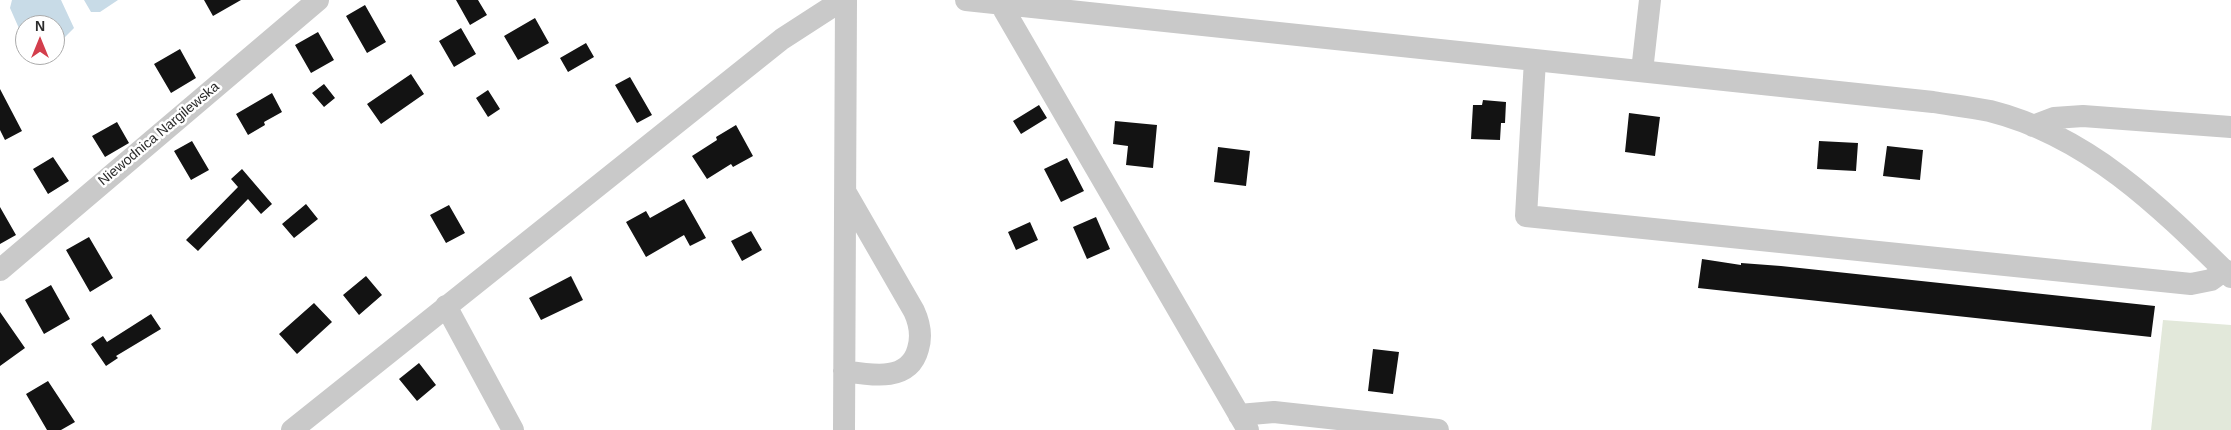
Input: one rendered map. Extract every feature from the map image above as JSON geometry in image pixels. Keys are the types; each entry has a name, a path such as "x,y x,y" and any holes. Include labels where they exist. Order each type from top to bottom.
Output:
{"street":[{"name":"Niewodnica Nargilewska","path":"0,270 318,0"},
{"path":"966,0 1000,4 1642,71 1933,102 1990,111 2033,126 2064,140 2118,173 2172,219 2228,274 2191,284 1526,216 1535,60"},
{"path":"1642,71 1650,0"},
{"path":"292,430 782,39 833,6 846,2 844,430"},
{"path":"1000,4 1244,422 1274,412 1438,430"},
{"path":"2033,126 2054,118 2083,116 2231,127"},
{"path":"844,371 873,376 894,374 906,368 916,357 920,344 920,329 914,311 845,190"},
{"path":"446,306 513,430"}],"shaded area":[{"path":"2163,320 2231,325 2231,430 2151,430"}],"water":[{"path":"12,0 61,0 74,28 65,37 65,15 15,15 15,19 10,8"},
{"path":"84,0 118,0 100,12 91,12"}],"building":[{"path":"204,0 241,0 213,16"},
{"path":"456,0 478,0 487,15 470,25"},
{"path":"365,5 386,42 367,53 346,16"},
{"path":"535,18 549,43 518,60 504,36"},
{"path":"461,28 476,54 454,67 439,41"},
{"path":"318,32 334,60 311,73 295,45"},
{"path":"586,43 594,57 568,72 560,58"},
{"path":"180,49 196,78 171,93 154,64"},
{"path":"411,74 424,94 381,124 367,104"},
{"path":"630,77 652,115 637,123 615,85"},
{"path":"324,84 335,98 324,107 312,93"},
{"path":"0,89 22,131 5,140 0,130"},
{"path":"488,90 500,109 488,117 476,98"},
{"path":"272,93 282,112 264,122 265,125 248,135 236,114"},
{"path":"1483,100 1506,102 1505,123 1501,123 1500,140 1471,139 1473,105 1482,105"},
{"path":"1039,105 1047,118 1021,134 1013,121"},
{"path":"1629,113 1660,117 1655,156 1625,152"},
{"path":"1115,121 1157,125 1153,168 1126,165 1128,146 1113,144"},
{"path":"117,122 129,143 105,157 92,136"},
{"path":"736,125 753,156 733,167 731,164 707,179 692,156 717,140 716,137"},
{"path":"192,141 209,170 191,180 174,151"},
{"path":"1819,141 1858,143 1856,171 1817,169"},
{"path":"1887,146 1923,150 1920,180 1883,176"},
{"path":"1218,147 1250,151 1246,186 1214,182"},
{"path":"53,157 69,181 48,194 33,169"},
{"path":"1067,158 1084,191 1061,202 1044,169"},
{"path":"242,169 272,204 261,214 248,199 198,251 186,240 238,187 231,179"},
{"path":"684,199 706,238 690,246 684,235 646,257 626,222 646,211 650,218"},
{"path":"306,204 318,219 294,238 282,224"},
{"path":"449,205 465,233 446,243 430,215"},
{"path":"0,207 16,235 0,244"},
{"path":"1096,217 1110,249 1087,259 1073,227"},
{"path":"1030,222 1038,240 1016,250 1008,232"},
{"path":"751,231 762,250 742,261 731,241"},
{"path":"89,237 113,278 90,292 66,250"},
{"path":"1702,259 1741,265 1741,263 1781,266 2155,306 2151,337 1698,288"},
{"path":"366,276 382,295 359,315 343,295"},
{"path":"571,276 583,300 541,320 529,298"},
{"path":"51,285 70,319 44,334 25,300"},
{"path":"314,303 332,322 297,354 279,334"},
{"path":"0,312 25,348 0,366"},
{"path":"151,314 161,329 116,356 118,358 106,366 91,344 103,336 107,342"},
{"path":"1373,349 1399,352 1393,394 1368,391"},
{"path":"419,363 436,385 417,401 399,379"},
{"path":"48,381 75,422 61,430 47,430 26,394"}]}
